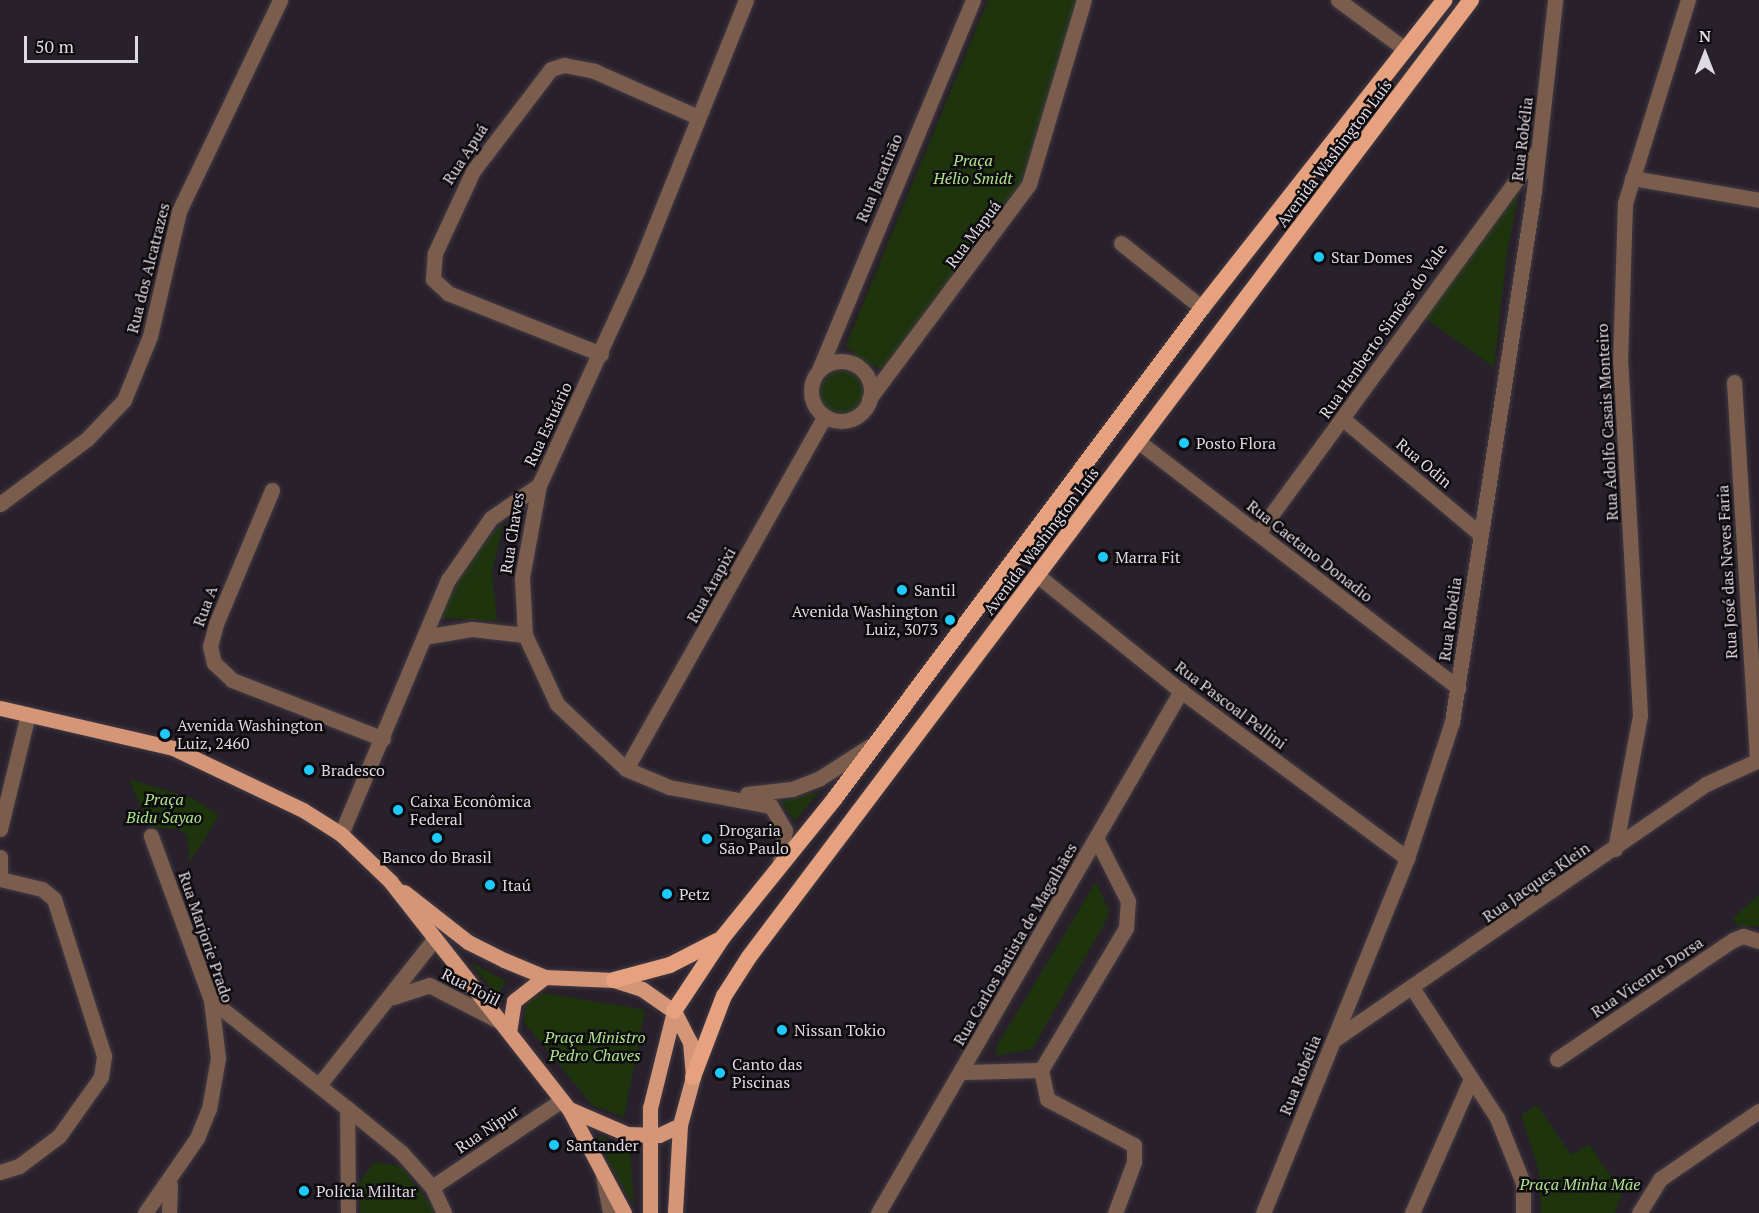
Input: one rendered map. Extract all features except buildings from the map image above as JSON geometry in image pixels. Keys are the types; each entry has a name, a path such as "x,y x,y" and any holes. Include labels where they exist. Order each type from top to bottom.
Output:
{"highway":[{"name":"Avenida Washington Luís","path":"674,1011 723,938 877,741 1202,308 1444,0"},
{"name":"Avenida Washington Luís","path":"693,1077 724,996 749,957 1471,0"},
{"path":"614,980 688,958 723,938"}],"main road":[{"path":"0,708 198,757 341,834 390,881 468,942 545,977 614,980 642,989 674,1011 690,1042 693,1077"},
{"path":"390,881 565,1104 624,1213"},
{"path":"505,1027 514,1001 545,977"},
{"path":"650,1213 650,1137 654,1075 674,1011"},
{"name":"Avenida Washington Luís","path":"675,1213 680,1125 693,1077"},
{"path":"565,1104 606,1128 650,1137 680,1125"}],"street":[{"name":"Rua dos Alcatrazes","path":"0,504 87,439 124,400 150,336 179,211 279,0"},
{"name":"Rua Estuário","path":"341,834 383,739 424,637 468,548 491,518 539,485 601,354 746,0"},
{"name":"Rua Jacatirão","path":"819,370 973,0"},
{"name":"Rua Mapuá","path":"869,399 1029,184 1084,0"},
{"path":"1338,0 1405,49"},
{"name":"Rua Robélia","path":"1263,1213 1407,858 1458,688 1539,149 1555,0"},
{"name":"Rua Adolfo Casais Monteiro","path":"1615,849 1640,715 1620,362 1625,203 1690,2"},
{"name":"Rua Apuá","path":"601,354 438,287 432,267 435,253 473,171 551,69 564,65 594,71 698,117"},
{"name":"Rua Henberto Simões do Vale","path":"1258,533 1539,149"},
{"path":"1632,178 1759,200"},
{"path":"1121,243 1202,308"},
{"path":"836,361 855,365 868,380 869,399 851,419 825,416 811,395 819,370 836,361"},
{"name":"Rua José das Neves Faria","path":"1734,382 1758,760"},
{"name":"Rua Arapixi","path":"626,769 825,416"},
{"name":"Rua Odin","path":"1343,419 1481,535"},
{"name":"Rua Caetano Donadio","path":"1139,442 1458,688"},
{"name":"Rua Chaves","path":"539,485 522,578 525,635 557,704 626,769 669,787 760,801 779,814 785,830 779,866"},
{"name":"Rua A","path":"272,490 216,624 210,646 214,663 232,680 383,739"},
{"name":"Rua Pascoal Pellini","path":"1037,575 1181,692 1407,858"},
{"path":"424,637 472,629 525,635"},
{"name":"Rua Carlos Batista de Magalhães","path":"878,1213 963,1072 1181,692"},
{"path":"0,829 28,714"},
{"name":"Rua Chaves","path":"726,795 792,789 846,764 877,741"},
{"name":"Rua Jacques Klein","path":"1335,1039 1413,990 1706,784 1758,760"},
{"name":"Rua Marjorie Prado","path":"145,1213 170,1185 209,1109 218,1058 212,1000 151,836"},
{"path":"1096,838 1128,901 1129,921 1041,1070 1047,1099 1134,1145 1134,1162 1115,1213"},
{"path":"0,857 0,879 42,889 54,899 104,1056 101,1077 59,1136 19,1166 0,1172"},
{"name":"Rua Vicente Dorsa","path":"1557,1059 1733,940 1743,936 1759,941"},
{"name":"Rua Tojil","path":"319,1085 391,999 435,938"},
{"name":"Rua Tojil","path":"391,999 429,985 505,1027"},
{"path":"1413,990 1471,1079 1513,1152 1523,1183 1524,1213"},
{"path":"212,1000 401,1152 432,1187 444,1213"},
{"path":"963,1072 1041,1070"},
{"path":"1412,1213 1471,1079"},
{"name":"Rua Nipur","path":"432,1187 565,1104"},
{"path":"347,1108 348,1213"},
{"path":"1639,1213 1660,1179 1759,1110"},
{"path":"603,1176 610,1213"},
{"path":"169,1213 170,1185"}],"green space":[{"name":"Praça Hélio Smidt","path":"988,0 1078,0 1018,193 887,371 861,361 846,345"},
{"path":"1520,188 1507,252 1494,367 1425,318"},
{"path":"842,371 857,378 864,393 857,408 842,415 827,408 820,393 827,378"},
{"path":"504,521 492,571 497,621 440,618 467,563"},
{"name":"Praça Bidu Sayao","path":"129,779 192,798 219,815 190,862 187,835 178,829 150,828"},
{"path":"820,791 795,821 781,802"},
{"path":"1096,882 1109,911 1106,921 1032,1049 996,1056 998,1044"},
{"path":"1759,895 1759,926 1737,926 1733,918"},
{"path":"470,962 506,981 497,996"},
{"name":"Praça Ministro Pedro Chaves","path":"543,993 645,1010 624,1117 592,1105 524,1022 526,1002"},
{"name":"Praça Minha Mãe","path":"1537,1105 1571,1155 1589,1144 1622,1193 1615,1213 1541,1213 1539,1171 1521,1115"},
{"path":"600,1136 630,1149 634,1206 596,1141"},
{"path":"374,1162 401,1166 437,1213 360,1213 359,1184"}],"place":[{"name":"Star Domes","path":"1319,257"},
{"name":"Posto Flora","path":"1184,443"},
{"name":"Marra Fit","path":"1103,557"},
{"name":"Santil","path":"902,590"},
{"name":"Avenida Washington Luiz, 3073","path":"950,620"},
{"name":"Avenida Washington Luiz, 2460","path":"165,734"},
{"name":"Bradesco","path":"309,770"},
{"name":"Caixa Econômica Federal","path":"398,810"},
{"name":"Banco do Brasil","path":"437,838"},
{"name":"Drogaria São Paulo","path":"707,839"},
{"name":"Itaú","path":"490,885"},
{"name":"Petz","path":"667,894"},
{"name":"Nissan Tokio","path":"782,1030"},
{"name":"Canto das Piscinas","path":"720,1073"},
{"name":"Santander","path":"554,1145"},
{"name":"Polícia Militar","path":"304,1191"}]}
